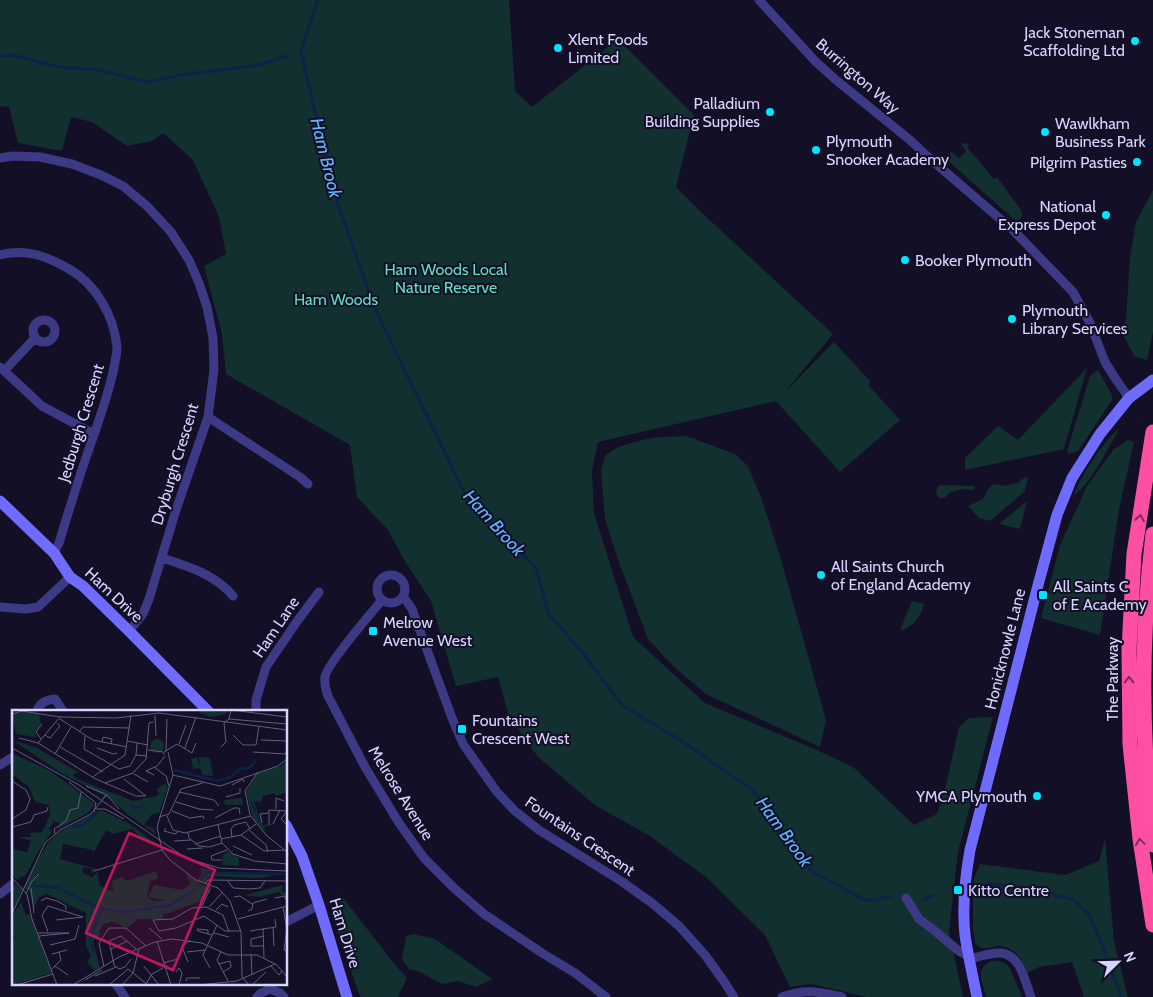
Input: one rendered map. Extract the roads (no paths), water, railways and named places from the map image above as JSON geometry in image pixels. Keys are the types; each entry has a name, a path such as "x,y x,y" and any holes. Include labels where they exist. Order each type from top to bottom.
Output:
{"highway":[{"name":"The Parkway","path":"1153,432 1134,554 1129,650 1130,744 1140,839 1153,925"},
{"name":"The Parkway","path":"1153,534 1143,662 1145,746 1153,845"}],"street":[{"name":"Burrington Way","path":"759,0 816,62 910,140 1013,230 1073,292 1090,323 1105,362 1116,381 1130,398"},
{"name":"Dryburgh Crescent","path":"0,158 12,156 40,157 72,164 123,186 142,201 171,232 189,260 207,307 213,338 214,370 208,417 176,510 150,598 143,614 129,631"},
{"name":"Jedburgh Crescent","path":"0,255 11,252 24,252 42,256 72,270 84,279 93,288 108,314 117,348 113,378 59,543 54,553"},
{"path":"35,338 2,369 42,406 94,434"},
{"name":"Honicknowle Lane","path":"977,997 965,934 964,899 967,866 1057,515 1072,478 1100,434 1130,398 1153,380"},
{"path":"208,417 308,484"},
{"name":"Ham Drive","path":"0,501 54,553 70,577 83,586 207,710"},
{"path":"162,558 189,567 212,578 226,588 233,596"},
{"path":"392,575 400,578 404,584 405,591 398,601 390,603 382,600 377,594 376,587 379,580 385,576 392,575"},
{"path":"0,607 26,609 38,607 70,577"},
{"name":"Ham Lane","path":"256,710 256,700 266,667 319,592"},
{"name":"Fountains Crescent","path":"402,596 412,609 463,744 497,792 515,811 539,830 621,881 652,903 679,926 724,980 734,997"},
{"name":"Melrose Avenue","path":"382,600 336,658 325,675 328,696 365,767 399,823 424,858 455,889 484,914 575,974 606,997"},
{"path":"37,710 46,700 55,699 62,710"},
{"path":"0,765 12,757"},
{"name":"Ham Drive","path":"288,829 302,856 347,997"},
{"path":"0,894 12,885"},
{"path":"906,898 919,920 969,958 1002,953 1011,957 1017,962 1031,997"},
{"path":"288,921 319,905"},
{"path":"116,984 125,997"},
{"path":"257,997 270,989 284,997"},
{"path":"782,997 812,991 842,997"}],"waterway":[{"name":"Ham Brook","path":"318,0 301,51 334,193 375,309 467,498 536,568 548,613 582,652 622,705 680,740 753,790 811,871 865,900 890,896"},
{"path":"0,56 12,55 59,67 98,70 147,82 186,74 255,66 287,56"},
{"name":"Ham Brook","path":"987,883 1036,890 1074,900 1089,914 1121,997"},
{"path":"923,900 934,895"}],"place":[{"name":"Jack Stoneman Scaffolding Ltd","path":"1135,41"},
{"name":"Xlent Foods Limited","path":"558,48"},
{"name":"Palladium Building Supplies","path":"770,112"},
{"name":"Wawlkham Business Park","path":"1045,132"},
{"name":"Plymouth Snooker Academy","path":"816,150"},
{"name":"Pilgrim Pasties","path":"1137,162"},
{"name":"National Express Depot","path":"1106,215"},
{"name":"Booker Plymouth","path":"905,260"},
{"name":"Plymouth Library Services","path":"1012,319"},
{"name":"All Saints Church of England Academy","path":"821,575"},
{"name":"All Saints C of E Academy","path":"1043,595"},
{"name":"Melrow Avenue West","path":"373,631"},
{"name":"Fountains Crescent West","path":"462,729"},
{"name":"YMCA Plymouth","path":"1037,796"},
{"name":"Kitto Centre","path":"958,890"}],"park label":[{"name":"Ham Woods Local Nature Reserve","path":"446,278"},
{"name":"Ham Woods","path":"336,299"}]}
